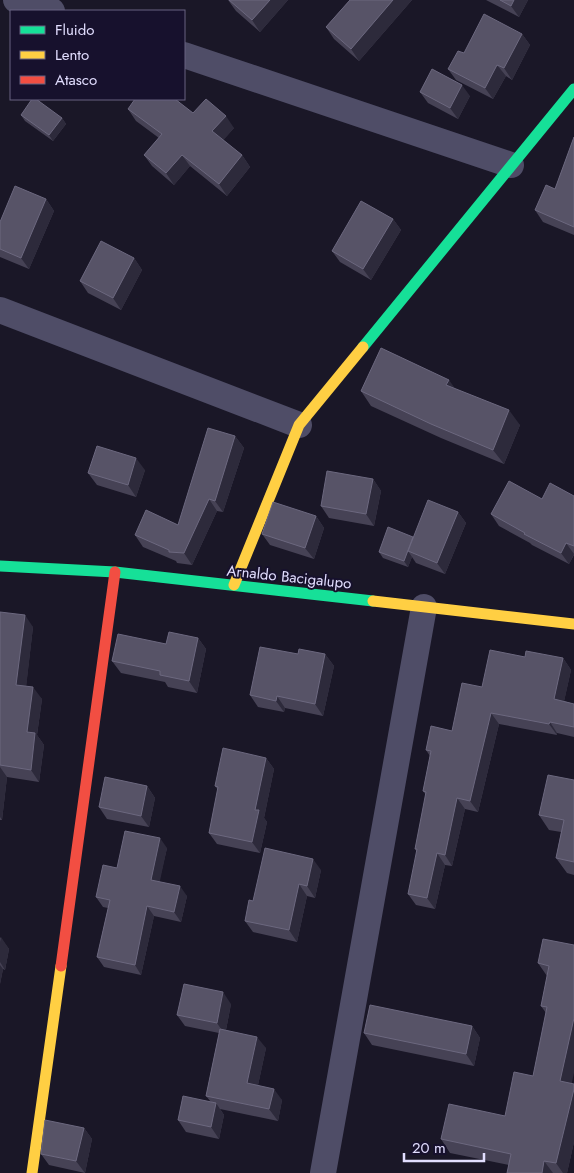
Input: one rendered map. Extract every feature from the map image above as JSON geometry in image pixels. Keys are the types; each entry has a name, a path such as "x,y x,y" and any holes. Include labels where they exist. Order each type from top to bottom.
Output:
{"street":[{"path":"16,0 49,10"},
{"path":"185,55 510,165"},
{"path":"234,586 299,425 574,89"},
{"path":"0,310 299,425"},
{"name":"Arnaldo Bacigalupo","path":"0,566 115,572 574,624"},
{"path":"32,1173 115,572"},
{"path":"323,1173 424,607"}],"building":[{"path":"229,0 270,0 252,20"},
{"path":"350,0 393,0 351,49 326,27"},
{"path":"500,0 514,0 511,6"},
{"path":"484,14 522,34 504,68 497,65 485,88 448,69 458,51 464,53"},
{"path":"432,69 462,85 450,108 420,92"},
{"path":"206,99 226,116 212,131 242,155 219,184 182,155 166,173 144,155 162,134 128,109 134,100 176,100 193,113"},
{"path":"31,100 37,100 62,118 49,135 21,115"},
{"path":"574,137 574,227 535,210 546,185 555,189"},
{"path":"15,186 46,199 21,258 0,249 0,222"},
{"path":"361,201 393,219 363,269 332,251"},
{"path":"101,241 134,258 113,298 80,281"},
{"path":"381,348 449,380 446,385 509,410 493,450 431,424 361,391"},
{"path":"208,428 235,436 215,501 209,499 184,553 169,552 169,550 135,535 146,510 178,525"},
{"path":"97,446 136,458 128,485 88,473"},
{"path":"327,471 373,479 366,514 321,506"},
{"path":"509,481 542,499 550,483 574,496 574,546 566,543 561,553 491,514"},
{"path":"428,500 458,512 437,563 408,551"},
{"path":"273,502 316,516 305,548 262,534"},
{"path":"388,527 413,537 404,561 379,552"},
{"path":"0,612 25,615 16,685 33,687 27,732 35,733 31,770 0,765"},
{"path":"169,632 198,638 189,681 160,675 160,671 112,661 118,634 166,644"},
{"path":"260,647 298,654 299,649 325,654 315,704 277,696 276,701 250,695"},
{"path":"490,650 525,657 526,651 563,658 554,699 574,704 574,727 491,713 470,801 457,798 445,855 437,853 427,898 408,894 426,792 423,791 431,751 426,750 431,726 452,731 462,683 482,687"},
{"path":"223,748 266,758 255,810 259,810 252,842 209,833 218,787 215,786"},
{"path":"548,775 574,780 574,862 556,858 564,820 539,815"},
{"path":"105,777 147,786 141,816 99,807"},
{"path":"125,831 160,838 151,880 180,886 174,912 147,906 135,965 97,957 110,900 96,897 103,865 117,868"},
{"path":"265,848 313,859 307,886 299,884 289,930 245,921 249,900 253,901"},
{"path":"543,939 574,945 574,1018 560,1081 574,1084 574,1089 556,1163 544,1161 542,1173 507,1173 511,1154 441,1139 449,1104 505,1116 514,1072 533,1076 547,1007 541,1006 549,966 538,963"},
{"path":"184,984 223,992 217,1023 177,1015"},
{"path":"370,1005 472,1026 466,1054 364,1033"},
{"path":"220,1029 257,1037 247,1083 274,1089 269,1109 206,1096"},
{"path":"183,1096 216,1103 211,1127 178,1120"},
{"path":"45,1120 84,1128 76,1161 41,1154"}],"traffic: fast":[{"path":"363,347 574,89"},
{"path":"0,566 115,572 373,601"}],"traffic: slow":[{"path":"234,585 299,425 363,347"},
{"path":"373,601 574,624"},
{"path":"32,1173 61,966"}],"traffic: jam":[{"path":"61,966 115,572"}]}
